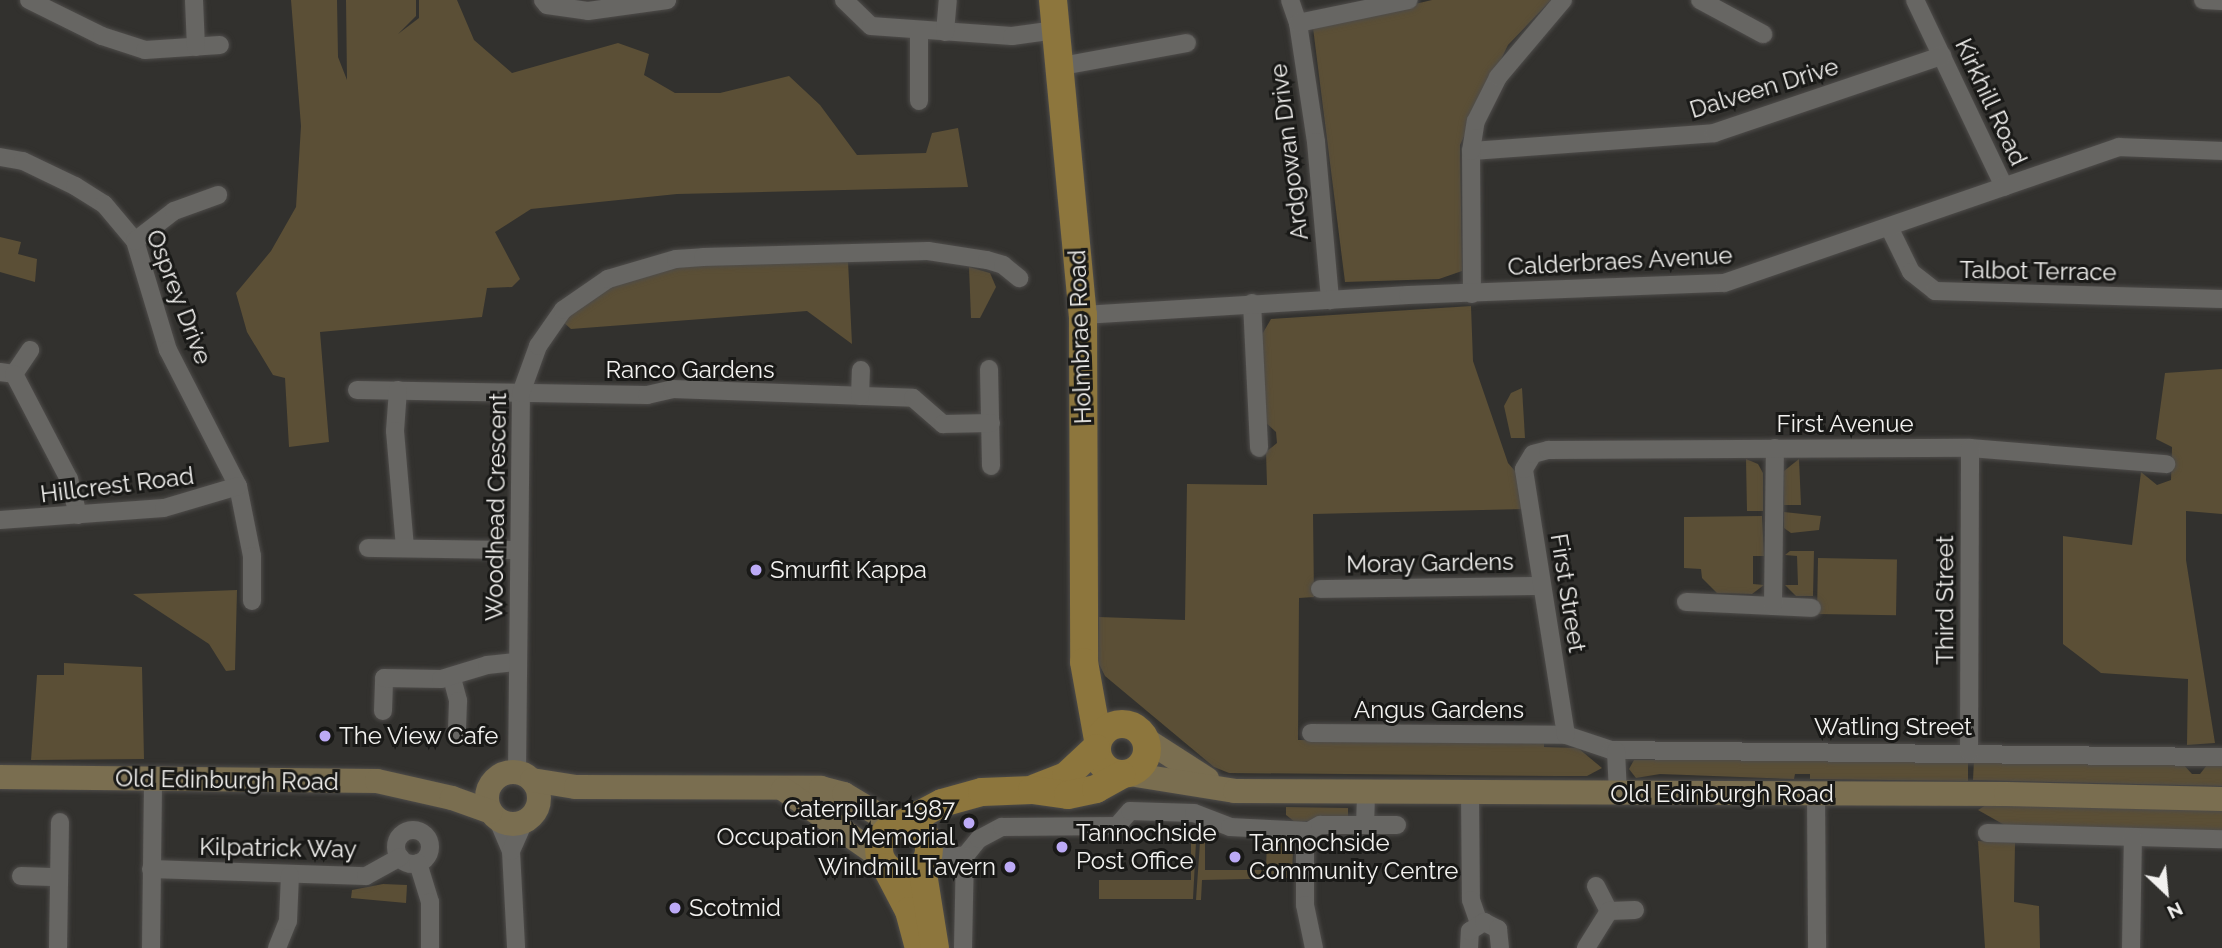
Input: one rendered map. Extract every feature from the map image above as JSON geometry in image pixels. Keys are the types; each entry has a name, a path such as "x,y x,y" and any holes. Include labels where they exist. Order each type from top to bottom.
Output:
{"main road":[{"name":"Holmbrae Road","path":"1053,0 1062,66 1083,315 1087,675 1097,744"},
{"path":"1087,675 1139,732 1222,789"},
{"path":"1032,790 1066,776 1116,724 1139,732"},
{"path":"919,948 909,911 882,862 879,840 900,824 942,803 967,796 1032,790 1068,795 1096,789 1143,764 1139,732"},
{"path":"1097,744 1106,769 1125,774"},
{"name":"Old Edinburgh Road","path":"452,797 490,785 502,774 524,776"},
{"name":"Old Edinburgh Road","path":"1125,774 1172,777 1222,789 2222,799"},
{"path":"524,776 576,787 686,784 782,789 821,788 844,794 900,824 919,828 926,854 934,948"},
{"path":"524,776 538,799 529,816"},
{"name":"Old Edinburgh Road","path":"0,777 377,781 452,797 510,823 529,816"},
{"path":"490,785 487,798 494,815"},
{"path":"529,816 576,787"},
{"path":"782,789 900,874 926,854 939,820 967,796"}],"street":[{"path":"194,0 196,47"},
{"path":"543,0 547,5 588,11 667,0"},
{"path":"844,0 871,26 1012,36 1056,30"},
{"path":"945,32 948,0"},
{"name":"Ardgowan Drive","path":"1290,0 1298,23 1316,142 1330,300"},
{"path":"1298,23 1409,0"},
{"path":"1472,294 1471,151 1476,121 1499,77 1563,0"},
{"path":"1700,0 1763,34"},
{"path":"2203,0 2222,1"},
{"path":"34,1 102,36 145,50 220,45"},
{"name":"Kirkhill Road","path":"1921,2 1942,56 2004,187"},
{"path":"919,30 919,102"},
{"path":"1062,66 1187,43"},
{"name":"Dalveen Drive","path":"1471,151 1714,133 1942,56"},
{"name":"Calderbraes Avenue","path":"1083,315 1252,303 1724,284 2119,147 2222,152"},
{"name":"Osprey Drive","path":"0,158 40,167 104,204 135,241 168,350 238,486 252,556 252,601"},
{"path":"135,241 174,211 218,195"},
{"name":"Talbot Terrace","path":"1889,227 1911,272 1935,291 2222,299"},
{"name":"Woodhead Crescent","path":"524,776 517,662 521,393 538,346 569,305 608,279 676,259 928,251 987,260 1003,265 1019,278"},
{"path":"1252,303 1259,448"},
{"path":"30,350 7,373 69,479 78,515"},
{"path":"989,369 991,466"},
{"path":"860,396 861,370"},
{"name":"Ranco Gardens","path":"357,390 647,395 672,389 913,398 943,424 991,423"},
{"path":"398,390 396,431 405,548"},
{"path":"1773,606 1775,448"},
{"name":"First Avenue","path":"1527,459 1548,450 1970,448 2166,464"},
{"name":"Third Street","path":"1969,752 1970,448"},
{"name":"First Street","path":"1527,459 1524,469 1566,735"},
{"name":"Hillcrest Road","path":"0,520 188,505 238,486"},
{"path":"368,548 519,550"},
{"name":"Moray Gardens","path":"1320,589 1542,586"},
{"path":"1686,602 1812,608"},
{"path":"383,711 384,678 452,678 487,665 517,662"},
{"path":"452,678 458,701 457,732"},
{"name":"Angus Gardens","path":"1311,733 1566,735"},
{"name":"Watling Street","path":"1566,735 1616,751 1969,752 2222,757"},
{"path":"1616,751 1618,793"},
{"path":"151,948 153,778"},
{"path":"1365,825 1366,792"},
{"path":"1470,793 1471,900 1479,923"},
{"path":"1816,794 1816,948"},
{"path":"963,948 965,856 979,839 1002,827 1117,826 1130,811 1194,813 1230,827 1309,831 1320,825 1397,825"},
{"path":"494,815 511,851 516,948"},
{"path":"511,851 529,816"},
{"path":"58,948 60,822"},
{"path":"418,831 426,836 430,849 418,863 400,857 396,848 400,837 418,831"},
{"path":"1309,831 1305,844 1305,905 1314,948"},
{"path":"1987,833 2222,839"},
{"path":"2131,948 2133,837"},
{"path":"926,854 965,856"},
{"name":"Kilpatrick Way","path":"151,869 366,876 400,857"},
{"path":"418,863 430,902 430,948"},
{"path":"277,948 288,921 290,875"},
{"path":"21,876 59,877"},
{"path":"1596,886 1609,911"},
{"path":"1609,911 1635,910"},
{"path":"1586,948 1609,911"},
{"path":"1479,923 1499,929 1502,948"},
{"path":"1469,948 1470,931 1479,923"}],"shaded area":[{"path":"291,0 337,0 338,57 347,80 346,0 416,0 416,16 398,34 419,18 419,0 457,0 474,40 512,73 618,43 649,54 644,75 675,93 720,93 789,76 820,105 857,155 926,153 932,133 958,128 968,187 677,194 531,209 495,232 520,279 512,287 487,288 482,317 320,332 329,442 289,447 285,378 273,375 247,332 236,293 271,251 296,207 301,126"},
{"path":"1432,0 1551,0 1508,45 1460,145 1462,271 1439,279 1345,282 1313,28"},
{"path":"0,237 21,242 18,254 37,259 35,282 0,272"},
{"path":"848,261 852,344 807,311 571,329 562,321 612,286 659,271 689,266"},
{"path":"969,267 990,273 996,287 980,318 971,318"},
{"path":"1471,306 1473,361 1508,463 1521,478 1525,509 1313,514 1314,597 1299,598 1298,740 1544,742 1544,747 1578,748 1602,768 1587,776 1558,776 1229,773 1214,767 1105,676 1099,664 1099,617 1185,620 1187,484 1267,485 1266,452 1277,443 1276,432 1264,421 1260,338 1271,319"},
{"path":"2222,369 2222,514 2186,511 2186,560 2215,743 2187,745 2188,679 2101,673 2063,644 2063,536 2132,545 2141,472 2157,485 2171,480 2172,447 2156,439 2165,373"},
{"path":"1522,388 1525,438 1511,438 1504,406 1511,393"},
{"path":"1746,459 1758,464 1763,473 1763,511 1747,511"},
{"path":"1799,459 1801,505 1784,505 1784,471"},
{"path":"1784,512 1821,516 1819,530 1791,533 1784,528"},
{"path":"1762,516 1764,556 1753,556 1753,584 1764,585 1752,594 1717,593 1702,578 1701,569 1684,568 1684,517"},
{"path":"1790,551 1814,551 1813,596 1796,596 1785,585 1798,585 1797,556 1785,555"},
{"path":"1818,558 1897,559 1896,615 1817,614"},
{"path":"237,590 235,670 226,671 209,644 133,594"},
{"path":"64,663 142,667 144,759 31,760 37,675 64,675"},
{"path":"1667,755 1968,760 1968,781 1810,779 1810,774 1795,774 1794,779 1660,774 1636,778 1629,769 1634,760 1667,760"},
{"path":"1974,759 2182,763 2192,774 2200,774 2207,765 2222,764 2222,786 1973,780"},
{"path":"1986,805 2222,810 2222,832 2008,827 1978,810"},
{"path":"1286,807 1348,808 1348,818 1295,822 1286,815"},
{"path":"1205,838 1205,870 1266,870 1267,839 1280,839 1293,852 1292,878 1202,880 1201,900 1196,900 1200,842"},
{"path":"1191,839 1196,842 1193,899 1099,899 1099,880 1191,880"},
{"path":"1978,841 2015,843 2014,902 2039,906 2040,948 1985,948"},
{"path":"383,884 407,885 406,903 351,898 352,890"}],"place":[{"name":"Smurfit Kappa","path":"756,570"},
{"name":"The View Cafe","path":"325,736"},
{"name":"Caterpillar 1987 Occupation Memorial","path":"969,823"},
{"name":"Tannochside Post Office","path":"1062,847"},
{"name":"Tannochside Community Centre","path":"1235,857"},
{"name":"Windmill Tavern","path":"1010,867"},
{"name":"Scotmid","path":"675,908"}]}
